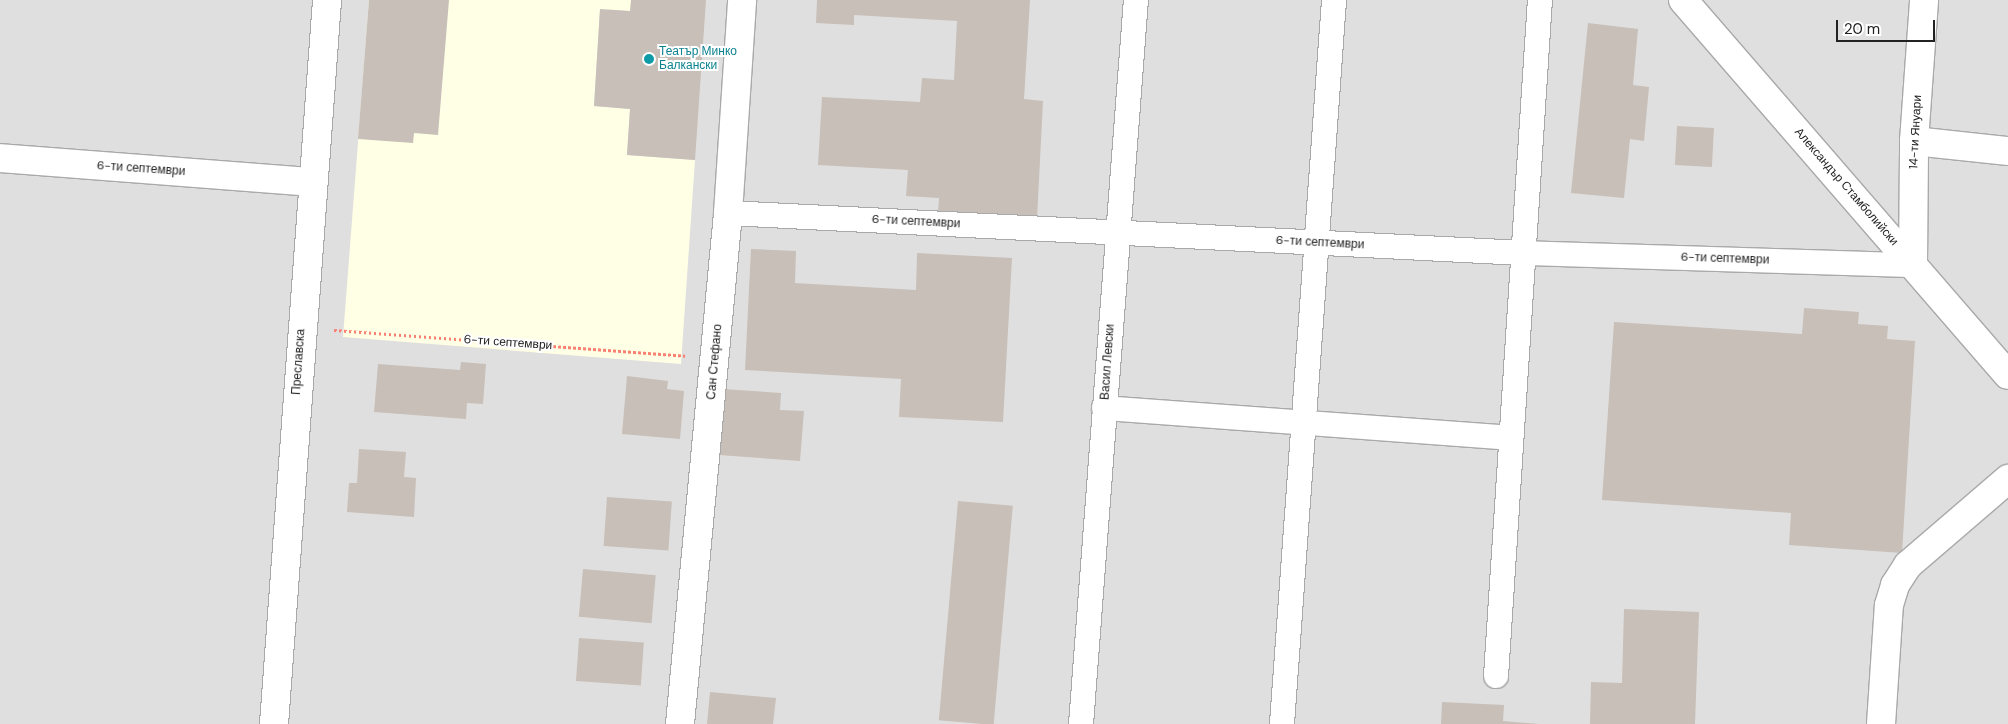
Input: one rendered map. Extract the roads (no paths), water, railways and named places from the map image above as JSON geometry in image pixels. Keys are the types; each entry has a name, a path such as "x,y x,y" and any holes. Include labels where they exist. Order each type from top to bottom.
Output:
{"street":[{"name":"Преславска","path":"274,724 326,0"},
{"name":"Сан Стефано","path":"680,724 728,213 742,0"},
{"name":"Васил Левски","path":"1081,724 1136,0"},
{"path":"1282,724 1334,0"},
{"path":"1496,676 1540,0"},
{"name":"Александър Стамболийски","path":"1683,0 2008,374"},
{"name":"14-ти Януари","path":"1913,265 1914,141 1924,0"},
{"path":"1914,141 2008,151"},
{"name":"6-ти септември","path":"0,158 312,182"},
{"name":"6-ти септември","path":"728,213 1523,253 1913,265"},
{"path":"1104,408 1511,438"},
{"path":"1882,724 1889,604 1895,585 1908,565 2008,479"}],"place":[{"name":"Театър Минко Балкански","path":"649,59"}]}
